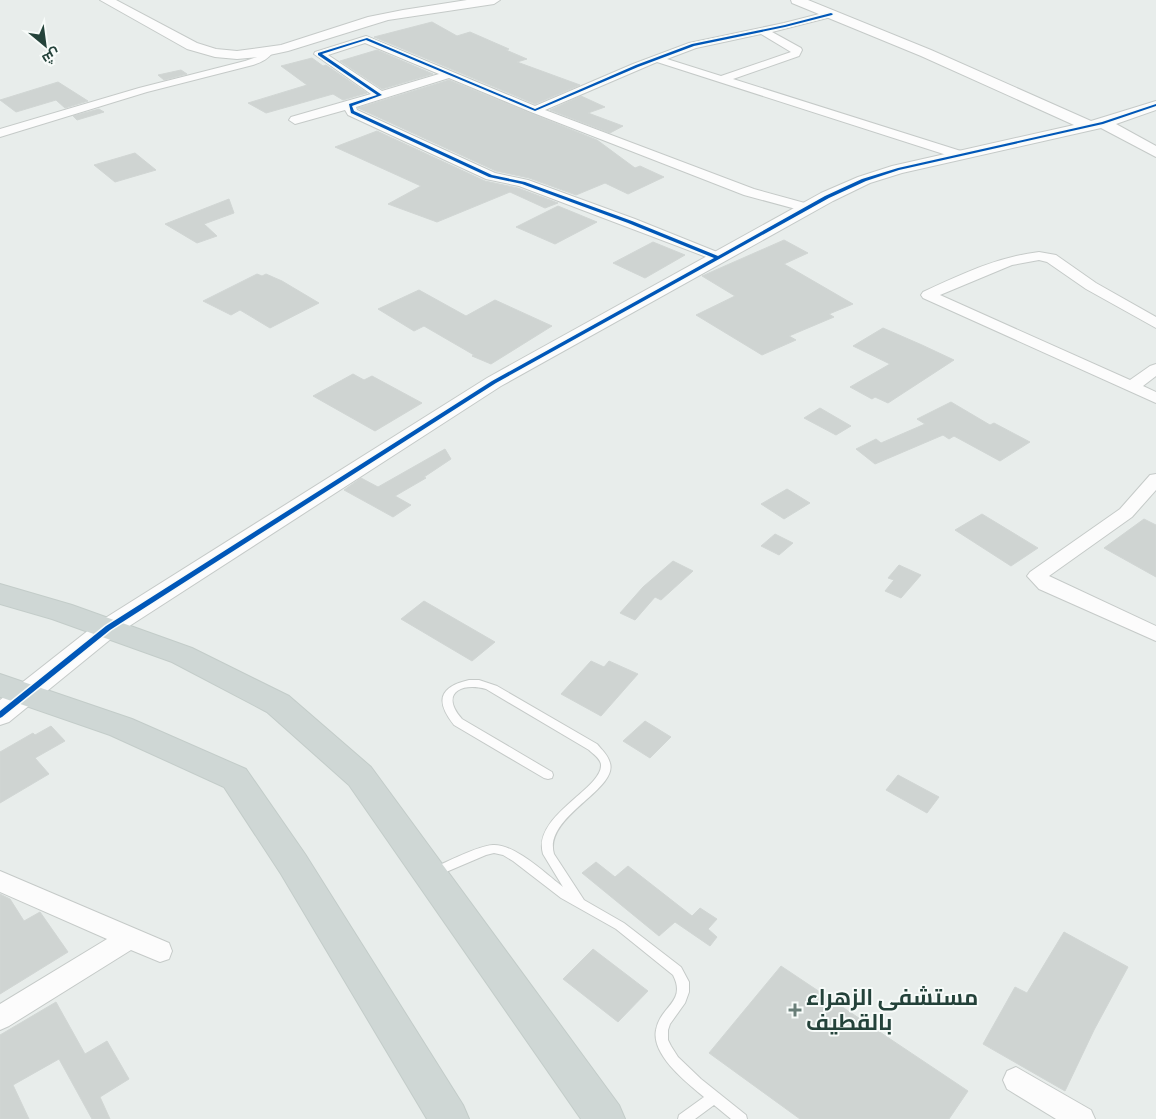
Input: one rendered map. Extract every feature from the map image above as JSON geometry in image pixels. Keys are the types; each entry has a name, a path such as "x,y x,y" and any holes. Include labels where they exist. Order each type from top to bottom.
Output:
{"main road":[{"path":"0,594 62,612 182,654 278,704 360,776 604,1119"},
{"path":"14,689 121,726 235,778 293,864 449,1119"}],"street":[{"path":"106,0 206,52 232,56 269,51 303,43 388,17 494,0"},
{"path":"132,0 212,42 246,46 262,44 380,10 445,0"},
{"path":"796,0 1103,123 1156,142"},
{"path":"820,0 940,49 1103,123 1156,152"},
{"path":"535,110 693,45 763,31 831,14"},
{"path":"723,79 795,54 797,50 763,31"},
{"path":"380,95 319,54 366,39 535,110 749,192 807,208"},
{"path":"0,133 143,90 250,63 261,59 269,51"},
{"path":"657,59 960,155"},
{"path":"295,120 449,74"},
{"path":"350,105 352,112 491,176 523,183 630,222 717,257"},
{"path":"0,715 14,689 494,382 807,208 864,180 907,167 1103,123 1156,105"},
{"path":"1156,323 1116,301 1051,258 1043,255 1016,259 928,295 1156,398"},
{"path":"1131,386 1156,369"},
{"path":"1156,479 1126,513 1037,576 1046,584 1156,634"},
{"path":"0,881 160,951"},
{"path":"0,1018 128,938"},
{"path":"1016,1080 1081,1119"}],"lane":[{"path":"548,775 458,722 449,714 445,705 448,694 458,686 469,684 489,686 593,747 602,757 606,764 606,771 596,784 555,824 547,842 547,851 551,861 581,905"},
{"path":"430,874 484,851 494,849 505,851 565,895 620,926 677,971 683,979 686,988 663,1028 662,1040 672,1058 690,1078 741,1119"},
{"path":"684,1119 714,1097"}],"building":[{"path":"432,22 457,36 470,32 527,59 517,62 580,85 535,104 374,37"},
{"path":"377,50 433,74 382,89 340,61"},
{"path":"312,58 323,66 326,65 367,93 343,100 333,94 266,113 248,103 307,85 281,66"},
{"path":"181,70 187,74 164,80 158,75"},
{"path":"449,80 597,140 635,168 640,166 664,177 628,194 605,183 576,195 529,178 496,171 358,108"},
{"path":"58,82 88,101 65,108 56,100 16,112 0,100"},
{"path":"581,96 605,107 588,113 623,126 610,133 550,110"},
{"path":"99,109 104,112 77,120 73,116"},
{"path":"377,131 485,181 518,188 558,203 545,208 510,192 437,222 388,204 421,186 335,147"},
{"path":"135,153 156,170 115,182 94,165"},
{"path":"229,199 234,213 204,224 217,236 197,243 165,224"},
{"path":"558,206 597,222 555,244 516,227"},
{"path":"784,240 808,253 784,264 853,304 829,314 834,317 789,336 796,340 762,355 696,315 735,296 702,276"},
{"path":"653,242 685,255 645,278 613,263"},
{"path":"257,274 262,276 266,274 282,281 319,303 270,328 240,310 231,315 203,301"},
{"path":"419,290 466,316 495,300 552,326 491,364 472,356 474,355 424,326 414,331 378,309"},
{"path":"883,328 954,360 888,403 875,397 872,399 850,387 890,364 853,346"},
{"path":"353,374 364,380 372,376 422,403 375,431 313,396"},
{"path":"951,402 990,425 994,423 1030,442 1000,461 954,436 949,439 943,435 875,464 856,449 876,439 881,443 925,424 917,419"},
{"path":"820,408 851,426 836,435 804,418"},
{"path":"445,449 451,459 424,477 426,478 395,496 411,505 393,517 344,490 361,478 378,487"},
{"path":"787,489 810,503 784,519 761,504"},
{"path":"982,514 1038,548 1011,566 955,530"},
{"path":"1144,519 1156,525 1156,577 1104,548"},
{"path":"775,534 793,543 779,555 761,546"},
{"path":"673,561 693,571 661,600 655,597 635,620 620,613 643,587"},
{"path":"899,565 921,575 901,598 885,591 894,580 888,578"},
{"path":"424,601 495,642 472,661 401,619"},
{"path":"591,661 604,667 609,661 638,674 601,716 561,694"},
{"path":"645,721 671,737 650,758 623,741"},
{"path":"51,726 65,741 35,758 49,774 0,803 0,752 33,733 35,735"},
{"path":"898,775 939,797 927,813 886,790"},
{"path":"596,862 615,877 628,866 692,916 700,908 717,919 708,929 717,937 710,946 675,922 659,936 582,873"},
{"path":"0,894 10,899 24,921 40,912 68,952 0,994"},
{"path":"1064,932 1128,967 1094,1030 1065,1091 983,1044 1015,987 1027,993"},
{"path":"593,949 648,991 618,1022 563,979"},
{"name":"مستشفى الزهراء بالقطيف","path":"781,966 968,1091 949,1119 800,1119 709,1053"},
{"path":"56,1002 85,1054 107,1041 129,1079 100,1097 110,1119 92,1119 59,1059 13,1085 29,1119 0,1119 0,1035"}],"cycle path":[{"path":"717,257 630,222 523,183 491,176 352,112 350,105 380,95 319,54 366,39 535,110 637,66 693,45 785,26 831,14"},
{"path":"0,715 108,628 494,382 827,197 864,180 898,169 1103,123 1156,105"}],"place":[{"name":"مستشفى الزهراء بالقطيف","path":"795,1010"}]}
